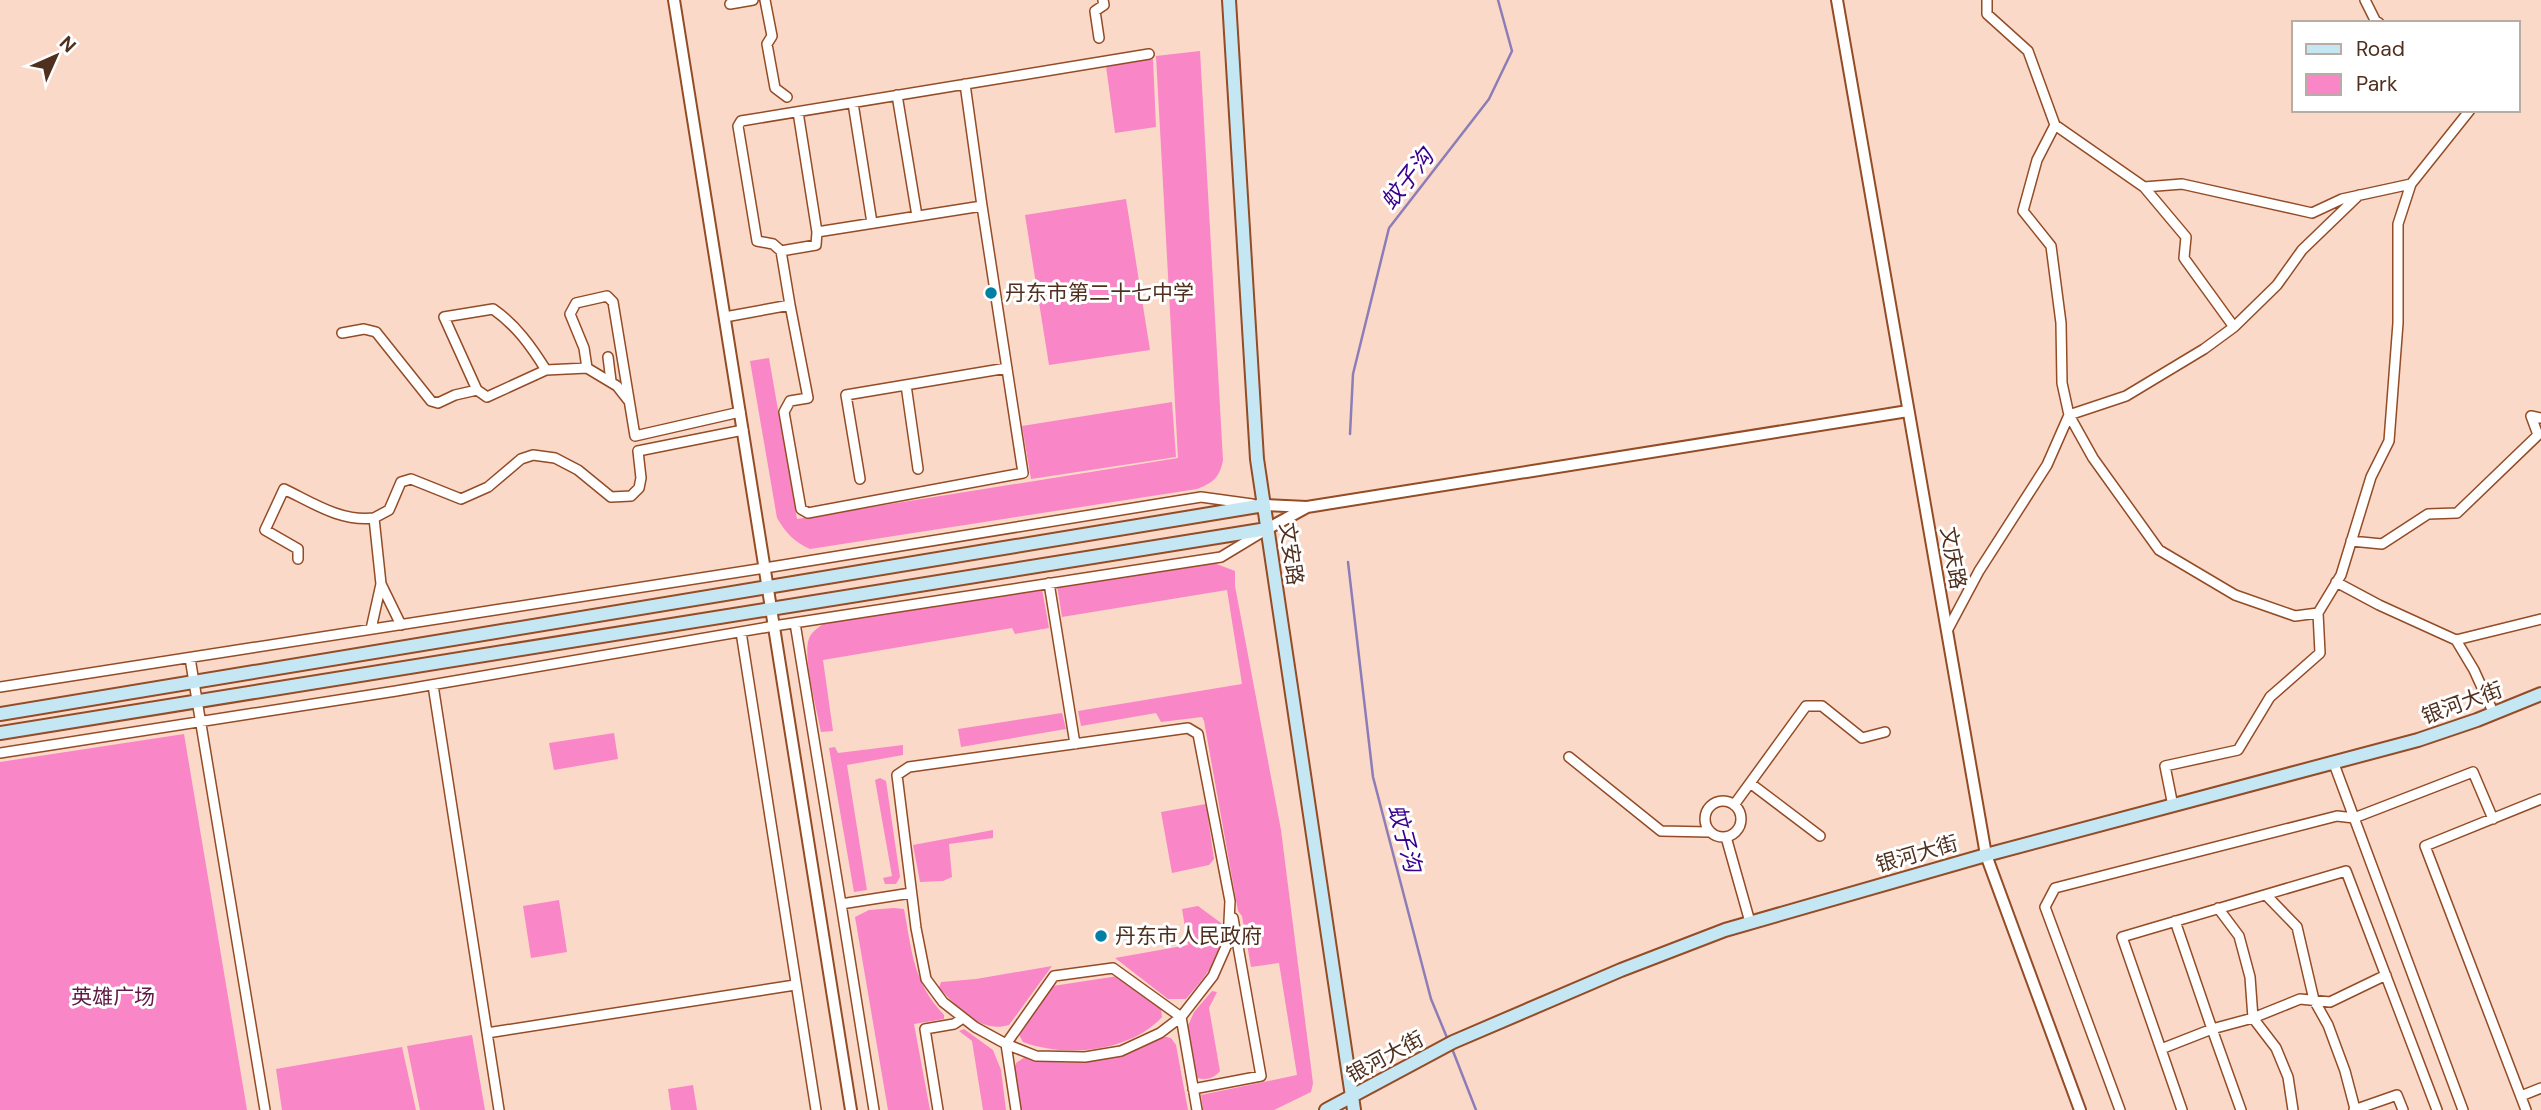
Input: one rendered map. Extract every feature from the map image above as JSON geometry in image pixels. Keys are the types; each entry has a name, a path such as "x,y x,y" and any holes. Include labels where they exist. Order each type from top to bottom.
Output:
{"main road":[{"name":"文安路","path":"1229,0 1257,459 1353,1104"},
{"path":"0,714 1264,505"},
{"path":"0,733 1267,529"},
{"name":"银河大街","path":"1326,1110 1353,1104 1450,1044 1621,970 1725,930 1986,855 2417,740 2494,714 2541,694"}],"street":[{"path":"674,0 851,1110"},
{"path":"730,4 753,0"},
{"path":"765,0 772,36 767,44 775,88 787,97"},
{"path":"1099,38 1095,11 1104,5 1103,0"},
{"name":"文庆路","path":"1837,0 1986,855 2080,1110"},
{"path":"1987,0 1987,14 2028,51 2055,125 2144,187 2186,237 2184,258 2234,327"},
{"path":"2365,0 2376,21"},
{"path":"965,84 1023,473 808,513 801,509 784,412 790,401 808,398 781,250 773,244 757,241 738,126 741,121 798,111 1149,54"},
{"path":"897,95 917,216"},
{"path":"853,103 872,223"},
{"path":"781,250 816,245 817,232 798,111"},
{"path":"2173,806 2165,766 2238,750 2270,697 2320,653 2318,613 2336,582 2371,477 2389,442 2398,323 2398,224 2411,184 2468,112"},
{"path":"2055,125 2037,160 2023,211 2051,246 2061,323 2062,383 2069,415 2093,458 2159,550 2235,595 2295,616 2318,613"},
{"path":"2144,187 2182,184 2312,213 2342,199 2411,184"},
{"path":"1947,631 1979,571 2047,465 2069,415 2126,396 2204,349 2234,327 2277,285 2302,250 2359,195"},
{"path":"817,232 982,206"},
{"path":"298,559 298,549 265,530 284,489 344,517 359,520 374,518 389,510 401,482 411,479 461,499 488,486 522,459 533,455 555,458 578,470 611,497 631,496 639,488 641,478 638,451 613,302 607,296 576,303 570,314 584,348 587,368"},
{"path":"725,317 790,305"},
{"path":"546,370 509,320 493,309 444,317 477,390 487,397 546,370 587,368 611,381 629,401"},
{"path":"342,333 365,329 376,332 431,401 438,403 455,395 477,390"},
{"path":"608,357 611,381"},
{"path":"860,479 846,395 1007,368"},
{"path":"906,385 918,470"},
{"path":"0,688 1201,497 1307,507 1908,411"},
{"path":"635,436 740,412"},
{"path":"2351,541 2382,544 2428,514 2457,513 2537,442 2538,435 2531,416 2541,418"},
{"path":"638,451 743,430"},
{"path":"0,753 433,685 774,626 1221,557 1307,507"},
{"path":"371,629 381,584 374,518"},
{"path":"2336,582 2456,640 2474,670 2494,714"},
{"path":"1049,583 1075,744"},
{"path":"381,584 401,625"},
{"path":"2456,640 2541,619"},
{"path":"795,623 874,1110"},
{"path":"741,632 816,1110"},
{"path":"190,658 265,1110"},
{"path":"433,685 499,1110"},
{"path":"1734,805 1806,706 1822,706 1862,738 1885,732"},
{"path":"1193,1089 1261,1076 1230,901 1198,734 1188,728 909,767 897,775 911,892 926,979 943,1002 963,1018 1006,1044 1036,1056 1085,1057 1121,1051 1160,1033 1181,1017 1213,976 1228,942 1230,901"},
{"path":"1569,757 1661,831 1710,832"},
{"path":"2334,764 2463,1110"},
{"path":"2120,1110 2045,906 2055,888 2337,816 2354,818 2473,772 2493,818"},
{"path":"1750,783 1819,836"},
{"path":"2526,1110 2425,846 2541,799"},
{"path":"1723,801 1734,805 1741,821 1736,831 1726,837 1710,832 1706,827 1705,815 1711,805 1723,801"},
{"path":"1726,837 1750,922"},
{"path":"2182,1110 2122,937 2346,871 2437,1110"},
{"path":"841,904 911,892"},
{"path":"2266,895 2297,927 2314,1000 2328,1025 2345,1071 2354,1110 2397,1095 2403,1110"},
{"path":"2218,908 2239,936 2250,977 2253,1018 2276,1048 2288,1077 2293,1110"},
{"path":"2175,921 2241,1110"},
{"path":"1016,1110 1006,1044 1054,976 1113,968 1181,1017 1196,1110"},
{"path":"2161,1049 2300,999 2330,1002 2386,975"},
{"path":"487,1033 795,985"},
{"path":"938,1110 925,1029 954,1024 963,1018"},
{"path":"2521,1096 2541,1088"}],"green space":[{"path":"1200,51 1223,460 1215,479 1197,489 810,549 795,540 777,518 750,361 769,358 797,519 1178,458 1156,56"},
{"path":"1153,59 1156,127 1115,133 1106,66"},
{"path":"1126,199 1150,350 1049,365 1025,215"},
{"path":"1172,402 1176,457 1031,479 1022,426"},
{"path":"1214,563 1235,571 1235,586 1281,830 1313,1083 1311,1092 1274,1110 1203,1110 1201,1095 1297,1075 1279,963 1251,967 1242,916 1238,911 1204,721 1202,717 1161,722 1156,713 1081,726 1078,711 1242,684 1227,590 1062,617 1057,585"},
{"path":"1042,589 1049,628 1015,634 1012,628 823,660 833,731 821,732 807,651 811,635 826,622"},
{"path":"1062,713 1066,729 961,747 958,729"},
{"path":"614,733 618,759 554,770 549,743"},
{"name":"英雄广场","path":"184,734 247,1110 0,1110 0,762"},
{"path":"903,745 903,755 847,765 867,890 854,892 829,748 835,747 838,753"},
{"path":"880,778 886,781 900,877 896,884 885,884 883,878 892,876 875,780"},
{"path":"1206,804 1214,859 1209,865 1172,873 1161,812"},
{"path":"993,830 993,838 949,844 952,877 943,881 920,882 913,845"},
{"path":"559,900 567,952 531,958 523,906"},
{"path":"1198,906 1221,923 1222,943 1213,964 1186,999 1168,999 1115,958 1188,945 1182,909"},
{"path":"904,909 915,966 926,991 944,1015 944,1019 914,1024 930,1110 888,1110 855,917 869,910"},
{"path":"1052,966 1009,1025 988,1026 979,1022 939,988 941,982"},
{"path":"1118,976 1161,1009 1162,1017 1149,1029 1115,1045 1097,1049 1058,1050 1023,1042 1018,1033 1020,1029 1053,986"},
{"path":"1212,991 1217,992 1209,1008 1220,1071 1212,1077 1201,1079 1197,1078 1188,1026 1194,1012"},
{"path":"964,1029 993,1050 1001,1070 1006,1110 983,1110 972,1041 959,1031"},
{"path":"472,1035 485,1110 420,1110 407,1046"},
{"path":"1162,1036 1171,1038 1176,1045 1188,1110 1020,1110 1013,1074 1016,1063 1025,1057 1061,1062 1095,1060 1129,1051"},
{"path":"402,1047 416,1110 282,1110 276,1069"},
{"path":"693,1085 697,1110 671,1110 668,1089"}],"waterway":[{"name":"蚊子沟","path":"1350,434 1353,374 1389,228 1489,99 1512,51 1498,0"},
{"name":"蚊子沟","path":"1348,562 1373,777 1431,999 1448,1040"},
{"name":"蚊子沟","path":"1451,1046 1476,1110"}],"place":[{"name":"丹东市第二十七中学","path":"991,293"},
{"name":"丹东市人民政府","path":"1101,936"}]}
